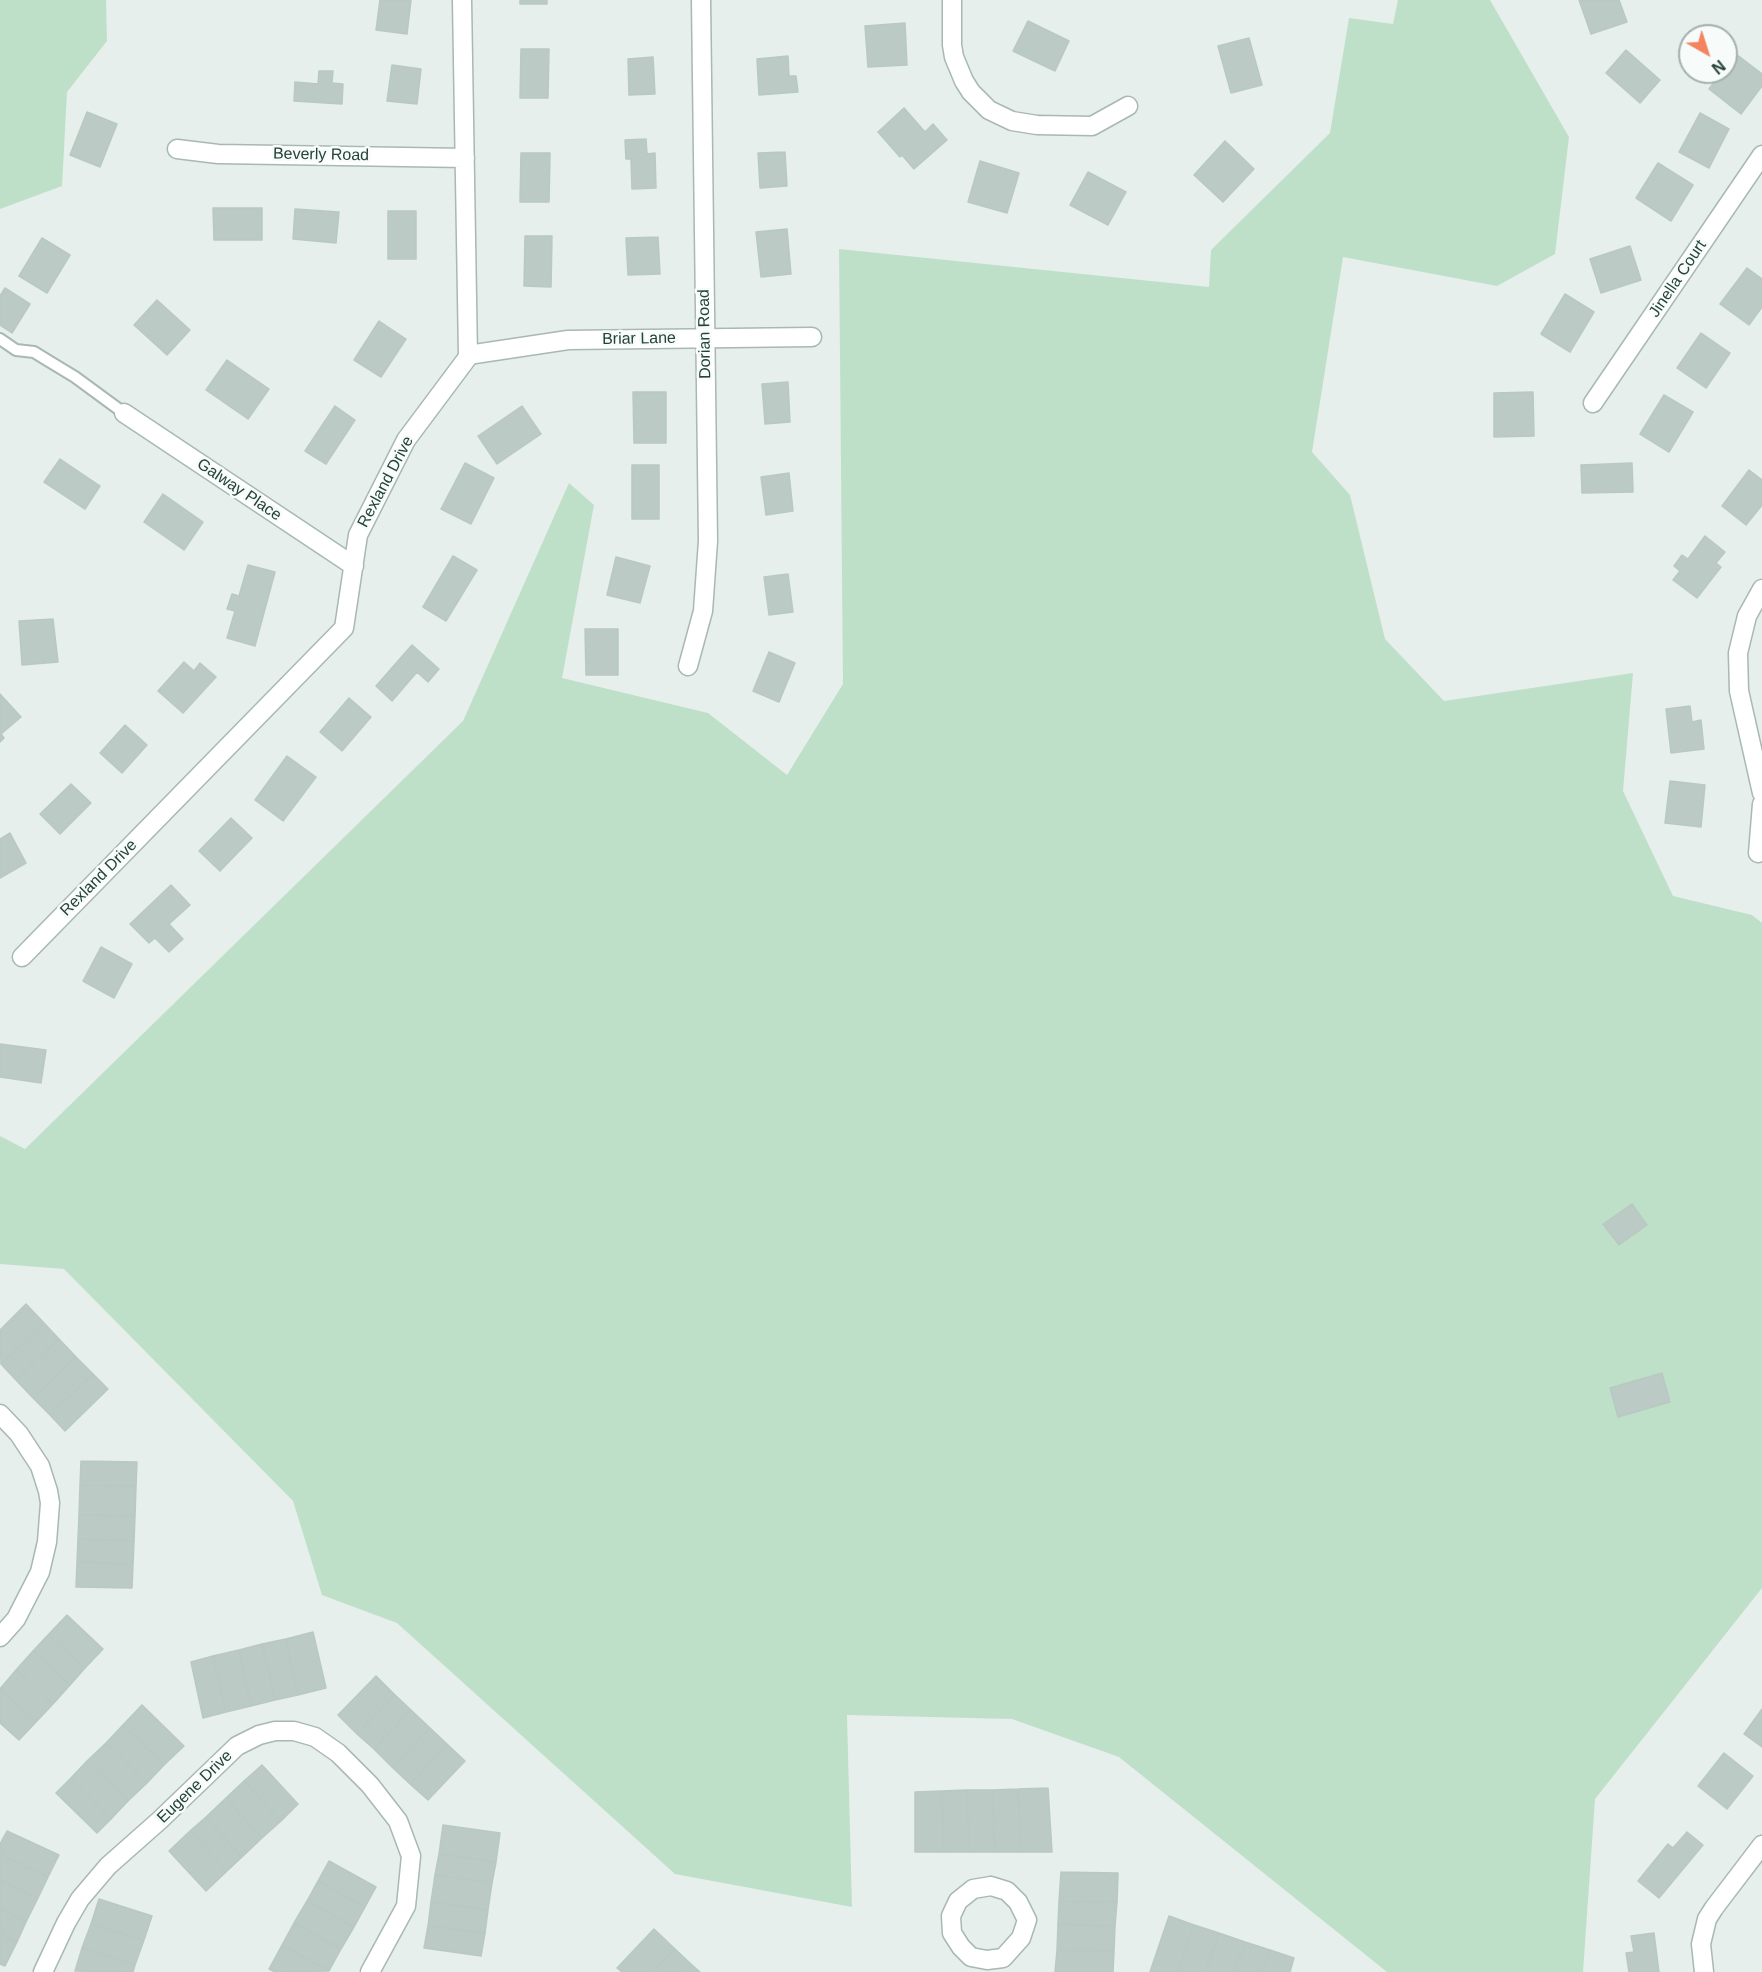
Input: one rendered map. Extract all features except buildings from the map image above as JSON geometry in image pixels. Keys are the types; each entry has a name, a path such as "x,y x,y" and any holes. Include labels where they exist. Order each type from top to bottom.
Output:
{"street":[{"path":"462,0 468,355"},
{"name":"Dorian Road","path":"688,666 703,612 708,541 701,0"},
{"path":"952,0 952,45 958,70 971,92 989,110 1012,121 1037,125 1092,126 1128,106"},
{"name":"Beverly Road","path":"177,149 218,154 465,158"},
{"name":"Jinella Court","path":"1593,404 1762,155"},
{"name":"Briar Lane","path":"468,355 568,340 812,337"},
{"name":"Rexland Drive","path":"22,957 344,628 358,535 406,440 468,355"},
{"name":"Galway Place","path":"124,413 354,566"},
{"path":"1762,589 1747,616 1738,653 1739,691 1762,794"},
{"path":"1758,853 1762,804"},
{"path":"0,1414 19,1434 40,1466 50,1503 47,1542 40,1572 16,1619 0,1637"},
{"name":"Eugene Drive","path":"43,1972 80,1899 108,1866 237,1746 259,1735 275,1731 294,1731 315,1737 370,1785 399,1821 411,1856 406,1906 370,1972"},
{"path":"1704,1972 1701,1944 1707,1919 1762,1845"},
{"path":"992,1886 1007,1891 1018,1902 1027,1920 1021,1938 1005,1965 971,1957 952,1933 951,1916 958,1901 973,1889 992,1886"}],"lane":[{"path":"0,339 16,350 34,352 41,356 75,377 124,413"}],"green space":[{"path":"0,0 106,0 107,41 67,92 62,186 0,209"},
{"path":"1398,0 1490,0 1569,137 1555,254 1497,286 1343,257 1312,452 1350,495 1385,639 1444,701 1633,673 1623,791 1673,896 1752,915 1762,923 1762,1588 1595,1799 1583,1972 1387,1972 1119,1757 1012,1719 847,1715 852,1907 675,1874 397,1623 322,1595 293,1501 64,1269 0,1264 0,1136 25,1149 463,721 569,483 594,505 562,678 708,713 787,775 843,684 839,249 1209,287 1211,250 1330,133 1349,18 1393,24"}]}
